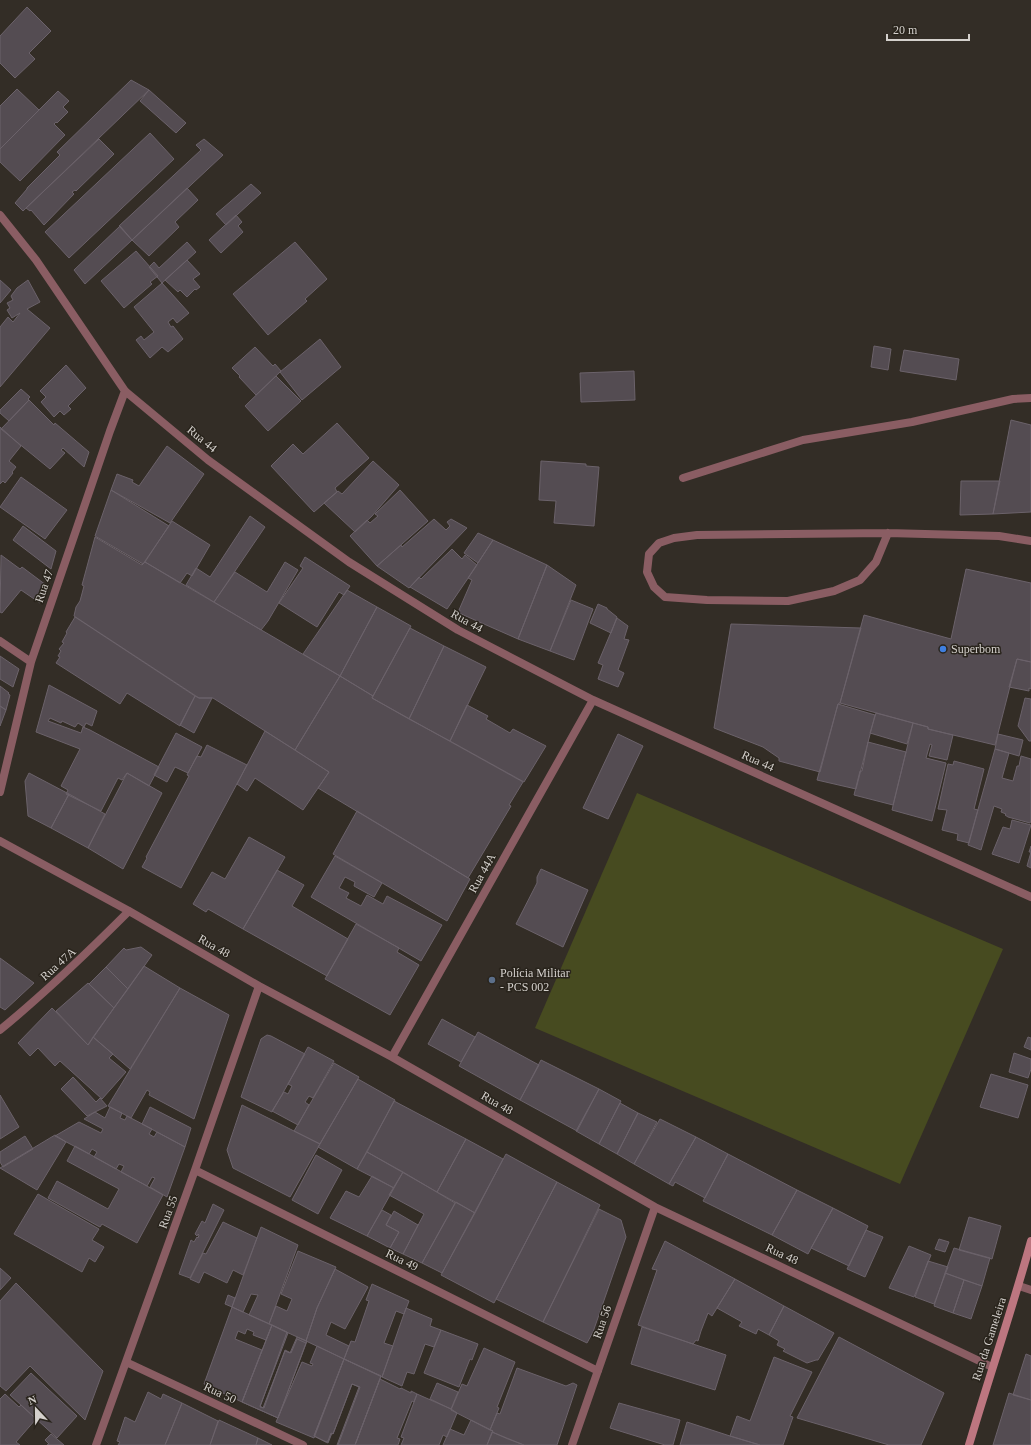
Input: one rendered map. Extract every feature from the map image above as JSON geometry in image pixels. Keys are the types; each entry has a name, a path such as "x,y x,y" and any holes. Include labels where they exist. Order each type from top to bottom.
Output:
{"street":[{"name":"Rua 44","path":"0,216 36,260 125,391 208,460 349,562 458,630 593,700 1031,897"},
{"name":"Rua 47","path":"0,792 31,662 125,391"},
{"path":"683,478 803,440 912,422 1013,399 1031,398"},
{"path":"888,533 876,562 860,580 834,591 788,601 707,600 665,597 654,587 647,572 649,554 658,543 674,538 697,535 888,533 999,536 1031,541"},
{"path":"0,641 31,662"},
{"name":"Rua 44A","path":"392,1057 593,700"},
{"name":"Rua 48","path":"0,841 259,986 392,1057 654,1207 992,1367"},
{"name":"Rua 47A","path":"0,1030 28,1007 83,957 129,912"},
{"name":"Rua 55","path":"96,1445 196,1170 259,986"},
{"name":"Rua 49","path":"196,1170 598,1371"},
{"name":"Rua 56","path":"572,1445 654,1207"},
{"name":"Rua da Gameleira","path":"969,1445 1031,1241"},
{"path":"1018,1286 1031,1290"},
{"name":"Rua 50","path":"126,1362 303,1445"}],"green space":[{"path":"637,793 1003,949 900,1184 535,1028"}],"building":[{"path":"27,7 51,31 29,53 35,59 15,78 0,63 0,36"},
{"path":"131,80 149,90 23,211 15,203 27,188 60,155 57,152"},
{"path":"17,89 39,110 0,149 0,106"},
{"path":"149,90 186,123 176,133 140,101"},
{"path":"58,91 69,101 63,107 68,112 54,124 65,135 20,181 0,162 0,149"},
{"path":"150,133 174,159 69,258 45,232"},
{"path":"99,139 114,154 76,191 75,190 72,192 74,194 44,225 31,210 30,211 26,208"},
{"path":"204,139 223,155 132,240 119,226 201,150 196,145"},
{"path":"251,184 261,193 226,225 216,214"},
{"path":"187,188 198,200 175,222 179,227 149,256 132,240"},
{"path":"236,215 242,222 238,226 243,232 221,253 209,240"},
{"path":"120,226 132,240 85,284 74,270"},
{"path":"187,242 196,252 162,283 149,267 154,262 159,268"},
{"path":"295,242 327,279 305,299 307,301 268,335 233,294"},
{"path":"136,251 158,276 150,282 152,284 124,308 101,281"},
{"path":"187,260 200,274 193,279 200,287 196,290 195,289 187,297 180,290 178,292 165,280"},
{"path":"0,280 11,290 0,303"},
{"path":"28,280 40,302 27,309 50,328 0,387 0,327 8,317 13,322 20,313 12,318 7,310 10,308 7,303 13,300 11,296 17,288"},
{"path":"162,283 189,313 177,323 173,318 168,322 183,339 168,352 162,347 150,358 136,340 141,336 144,340 154,332 134,307"},
{"path":"320,339 341,367 302,400 280,372"},
{"path":"874,346 891,349 888,370 871,367"},
{"path":"255,347 273,366 275,364 281,371 256,395 232,368"},
{"path":"904,350 959,359 956,380 900,371"},
{"path":"66,365 86,388 68,406 71,409 64,415 60,411 54,417 41,402 46,397 40,391"},
{"path":"634,371 635,400 581,402 580,373"},
{"path":"276,376 301,401 268,431 245,406"},
{"path":"21,389 30,397 28,399 29,400 9,421 0,413 0,410"},
{"path":"29,400 54,425 55,423 89,452 84,467 63,448 61,450 65,453 50,469 1,429"},
{"path":"1011,420 1031,425 1031,512 993,514"},
{"path":"337,423 369,458 335,488 337,492 314,512 271,466 293,444 303,454"},
{"path":"0,427 21,446 9,461 16,467 12,472 13,473 5,483 3,481 0,484"},
{"path":"167,446 204,474 170,523 111,490 117,474 133,480 132,482 139,486"},
{"path":"373,461 399,485 372,516 355,532 324,503 338,491 342,494"},
{"path":"541,461 586,464 586,466 599,467 594,526 554,523 556,501 539,500"},
{"path":"21,477 67,510 45,539 0,507"},
{"path":"961,481 1000,481 993,514 960,515"},
{"path":"111,490 169,526 143,564 95,536"},
{"path":"400,490 428,521 377,566 350,536 367,520 370,523 378,516 375,514"},
{"path":"250,516 265,527 214,602 186,585 196,568 210,577"},
{"path":"434,519 446,530 450,526 447,522 451,519 467,528 409,588 377,566 401,545 402,547"},
{"path":"172,521 210,545 192,576 187,573 180,583 145,562"},
{"path":"23,526 56,551 51,569 13,540"},
{"path":"478,533 493,540 478,563 464,553"},
{"path":"95,537 142,565 145,562 340,676 295,750 213,698 199,698 74,616 84,586 82,585"},
{"path":"493,540 547,565 518,639 459,613 472,580 468,578"},
{"path":"452,549 462,559 465,555 477,565 447,609 410,587 419,577 421,579"},
{"path":"1,555 20,569 22,567 46,585 40,603 21,590 2,613 0,612"},
{"path":"305,557 350,586 344,595 339,592 317,627 279,603 303,568 300,566"},
{"path":"285,562 298,570 268,621 261,630 214,602 235,572 267,592"},
{"path":"547,565 576,585 550,651 518,639"},
{"name":"Superbom","path":"966,569 1031,583 1031,662 1017,659 995,745 928,729 928,727 840,703 864,615 951,639"},
{"path":"347,590 377,607 340,676 303,654"},
{"path":"571,600 593,609 574,660 550,651"},
{"path":"598,604 607,608 617,617 611,633 590,623"},
{"path":"377,607 411,626 373,696 340,676"},
{"path":"75,617 195,696 180,726 127,693 120,704 56,663 60,657 58,656 61,651 59,649 64,643 62,642 67,633 66,632"},
{"path":"617,618 628,626 624,639 629,640 618,670 624,673 618,687 598,679 603,665 598,663"},
{"path":"731,624 861,628 840,703 838,704 820,772 779,761 779,758 763,747 714,728"},
{"path":"410,628 444,646 409,719 372,698"},
{"path":"444,646 486,667 450,741 409,719"},
{"path":"0,656 19,669 13,687 0,679"},
{"path":"1017,659 1031,662 1031,689 1029,688 1029,691 1009,687"},
{"path":"340,676 373,696 372,698 523,782 509,805 511,806 468,878 318,788 329,772 295,750"},
{"path":"49,685 97,711 92,726 86,723 84,727 78,723 75,727 62,721 61,723 50,718 48,721 81,733 83,727 159,767 149,786 127,773 122,780 118,778 101,811 66,794 68,790 61,786 80,749 36,732"},
{"path":"0,686 10,695 6,710 0,706"},
{"path":"195,696 199,698 212,698 194,733 180,725"},
{"path":"1025,698 1031,699 1031,741 1029,741 1018,726"},
{"path":"838,704 875,715 856,789 817,780"},
{"path":"467,705 488,716 486,719 510,733 513,729 546,746 524,782 450,741"},
{"path":"0,706 6,710 0,726"},
{"path":"876,713 913,723 907,744 870,733"},
{"path":"913,723 928,727 928,729 953,735 947,760 929,756 932,745 930,744 926,758 946,763 932,821 892,810"},
{"path":"265,731 329,772 303,810 255,778 247,791 237,784"},
{"path":"176,733 202,747 188,773 175,767 167,782 154,775"},
{"path":"618,734 643,746 608,819 583,808"},
{"path":"998,734 1023,740 1019,756 995,749"},
{"path":"868,742 906,752 893,805 854,795 860,771 862,771"},
{"path":"207,745 247,765 181,888 142,867 189,776 187,775 197,756 201,757"},
{"path":"995,749 1009,753 1002,778 1013,781 1021,756 1031,759 1031,821 1030,823 1008,817 1005,815 1006,814 1001,812 1002,809 994,806 981,850 968,845"},
{"path":"954,761 984,769 974,809 978,810 969,843 957,840 958,834 942,830 947,810 938,809 948,764 953,765"},
{"path":"29,773 69,794 51,828 28,816 25,781"},
{"path":"127,773 162,793 123,869 88,848"},
{"path":"69,794 105,814 88,848 51,828"},
{"path":"357,811 470,879 447,921 333,854"},
{"path":"1012,820 1031,825 1019,863 992,854 1003,827 1010,829"},
{"path":"249,837 285,857 243,929 208,909 206,912 193,904 212,872 225,879"},
{"path":"1031,852 1031,868 1027,866"},
{"path":"335,856 382,883 374,897 354,886 355,882 345,877 339,888 349,893 346,898 361,906 367,895 383,904 387,896 442,925 421,961 311,897"},
{"path":"541,869 588,890 563,947 516,924 537,883 537,877"},
{"path":"277,870 304,885 292,906 348,939 327,976 243,929"},
{"path":"356,924 399,948 397,952 419,965 390,1015 325,979"},
{"path":"141,947 152,955 128,989 106,967 124,948 126,950"},
{"path":"0,958 34,983 5,1010 0,1007"},
{"path":"144,966 180,988 130,1069 93,1037"},
{"path":"106,967 128,989 114,1008 89,984"},
{"path":"88,983 114,1008 88,1045 56,1011"},
{"path":"180,988 229,1015 194,1119 149,1095 150,1092 147,1090 131,1118 108,1106"},
{"path":"52,1008 88,1045 93,1037 113,1054 109,1058 126,1072 102,1099 60,1061 55,1066 38,1048 30,1056 18,1043"},
{"path":"442,1019 475,1037 461,1062 428,1044"},
{"path":"478,1032 539,1065 520,1100 459,1066"},
{"path":"267,1035 305,1054 272,1112 241,1097 261,1039"},
{"path":"1028,1037 1031,1038 1031,1050 1024,1047"},
{"path":"308,1047 334,1061 313,1098 309,1096 305,1102 309,1105 298,1125 272,1111 284,1092 288,1094 292,1086 288,1084"},
{"path":"1014,1053 1031,1059 1031,1069 1028,1078 1009,1072"},
{"path":"541,1060 599,1089 577,1131 520,1100"},
{"path":"334,1063 359,1077 320,1144 294,1131"},
{"path":"991,1074 1028,1085 1018,1118 980,1107"},
{"path":"73,1077 96,1102 100,1098 107,1106 87,1116 61,1089"},
{"path":"358,1079 395,1100 357,1169 318,1147"},
{"path":"599,1089 621,1101 599,1144 576,1131"},
{"path":"0,1095 19,1127 0,1139"},
{"path":"394,1101 466,1139 437,1192 367,1152"},
{"path":"620,1103 638,1113 617,1154 599,1144"},
{"path":"242,1105 320,1144 290,1197 233,1168 227,1150"},
{"path":"110,1107 122,1113 120,1118 125,1120 127,1116 152,1129 149,1134 154,1137 157,1132 185,1147 167,1197 150,1187 155,1178 152,1177 147,1186 121,1172 124,1166 119,1164 116,1169 94,1157 97,1152 92,1149 89,1154 55,1136 79,1122 101,1133 103,1129 84,1119 95,1112 105,1118"},
{"path":"150,1107 191,1128 185,1147 142,1124"},
{"path":"638,1113 657,1122 634,1164 617,1154"},
{"path":"660,1119 696,1137 669,1184 634,1164"},
{"path":"55,1135 66,1142 37,1190 0,1168"},
{"path":"25,1136 33,1149 3,1167 0,1162 0,1152"},
{"path":"696,1137 728,1154 705,1198 675,1182 673,1186 669,1184"},
{"path":"466,1139 503,1159 475,1213 437,1192"},
{"path":"75,1146 163,1195 137,1243 102,1224 100,1227 98,1226 48,1198 57,1181 108,1209 119,1189 67,1161"},
{"path":"367,1152 403,1172 394,1188 357,1169"},
{"path":"506,1154 557,1182 494,1303 441,1275"},
{"path":"728,1154 797,1190 772,1235 703,1201"},
{"path":"316,1155 342,1170 318,1214 292,1200"},
{"path":"403,1172 455,1203 422,1263 403,1254 424,1214 389,1195"},
{"path":"372,1176 394,1188 367,1236 330,1218 346,1191 359,1197"},
{"path":"557,1182 600,1205 543,1322 496,1299"},
{"path":"797,1190 833,1208 808,1254 772,1235"},
{"path":"38,1194 99,1229 92,1240 104,1247 95,1262 89,1258 82,1272 14,1234"},
{"path":"456,1202 475,1213 442,1273 422,1263"},
{"path":"213,1204 224,1210 190,1278 179,1274 191,1240 194,1242 197,1237 198,1238 199,1235 198,1234 197,1236 195,1234 202,1221 205,1223"},
{"path":"833,1208 868,1226 849,1266 811,1248"},
{"path":"599,1209 621,1220 626,1237 593,1332 587,1343 543,1322"},
{"path":"382,1210 391,1215 386,1225 399,1232 390,1248 367,1236"},
{"path":"394,1211 418,1225 403,1254 390,1248 399,1232 386,1225"},
{"path":"969,1217 1001,1226 992,1259 959,1250"},
{"path":"223,1222 257,1238 243,1275 233,1270 227,1283 204,1272 199,1283 190,1279 203,1253 206,1254"},
{"path":"261,1227 298,1245 269,1324 249,1315 258,1295 251,1294 243,1312 232,1307"},
{"path":"866,1230 883,1237 865,1277 847,1269"},
{"path":"939,1239 949,1242 945,1252 935,1249"},
{"path":"665,1241 735,1279 712,1316 708,1313 698,1341 696,1340 693,1344 638,1325 657,1270 652,1269"},
{"path":"909,1246 931,1255 914,1297 889,1288"},
{"path":"954,1248 990,1258 982,1286 945,1273"},
{"path":"298,1251 336,1267 317,1308 306,1341 269,1324 276,1306 287,1311 292,1299 281,1294"},
{"path":"928,1261 948,1267 934,1304 915,1297"},
{"path":"0,1268 11,1278 0,1290"},
{"path":"335,1269 368,1287 345,1329 331,1322 326,1335 349,1346 344,1359 306,1341 317,1308"},
{"path":"945,1273 964,1280 953,1313 934,1306"},
{"path":"735,1279 784,1306 769,1335 758,1329 756,1334 739,1326 742,1322 717,1308"},
{"path":"964,1280 982,1286 971,1319 953,1313"},
{"path":"16,1283 103,1371 85,1420 30,1366 6,1391 0,1386 0,1301"},
{"path":"372,1284 409,1301 404,1314 396,1311 384,1343 393,1346 382,1377 344,1359 351,1341 355,1342 369,1301 366,1300"},
{"path":"228,1295 235,1298 232,1307 225,1304"},
{"path":"784,1306 834,1333 818,1360 807,1363 783,1351 785,1349 777,1345 779,1341 769,1335"},
{"path":"232,1307 272,1325 266,1340 253,1335 254,1332 247,1329 245,1334 238,1331 235,1339 262,1350 242,1402 204,1384"},
{"path":"406,1308 432,1319 430,1326 441,1330 434,1347 425,1344 414,1374 407,1372 402,1386 382,1377"},
{"path":"272,1325 287,1332 260,1407 264,1408 285,1350 291,1353 297,1339 306,1343 278,1418 242,1402"},
{"path":"272,1325 288,1333 260,1406 263,1408 285,1351 290,1353 297,1337 307,1341 278,1418 242,1402"},
{"path":"642,1327 726,1355 715,1390 631,1364"},
{"path":"441,1330 478,1344 472,1360 470,1359 459,1387 424,1373"},
{"path":"839,1337 944,1393 921,1445 889,1445 797,1418"},
{"path":"317,1346 344,1359 314,1438 276,1422 302,1362 312,1366 313,1364 310,1363"},
{"path":"484,1348 515,1362 497,1407 499,1408 490,1430 451,1410 462,1384 467,1386"},
{"path":"1026,1354 1031,1356 1031,1400 1013,1395"},
{"path":"774,1357 812,1372 790,1416 793,1417 783,1445 760,1445 730,1436 737,1416 750,1421"},
{"path":"344,1359 381,1376 355,1445 338,1445 360,1387 352,1384 333,1434 332,1433 328,1443 314,1436"},
{"path":"344,1359 381,1376 355,1445 337,1445 359,1387 352,1384 333,1434 331,1433 328,1441 326,1442 314,1436"},
{"path":"517,1368 566,1386 573,1383 577,1385 557,1445 524,1445 490,1430 497,1413 500,1414"},
{"path":"31,1373 77,1416 57,1438 10,1395"},
{"path":"380,1379 400,1389 401,1388 417,1394 414,1402 412,1401 397,1438 400,1439 398,1445 355,1445"},
{"path":"437,1383 458,1392 451,1409 430,1399"},
{"path":"148,1392 161,1399 163,1394 182,1403 165,1445 118,1445 120,1442 117,1441 125,1417 135,1422"},
{"path":"1009,1393 1031,1400 1031,1445 993,1445"},
{"path":"5,1394 19,1407 21,1405 36,1419 16,1442 20,1445 0,1445 0,1399"},
{"path":"417,1394 457,1413 447,1437 443,1435 439,1445 401,1445 404,1438 401,1437"},
{"path":"182,1403 218,1421 210,1445 165,1445"},
{"path":"619,1403 680,1420 673,1445 665,1445 610,1428"},
{"path":"219,1420 258,1438 256,1445 210,1445"},
{"path":"471,1420 493,1431 487,1445 443,1445 450,1429 464,1435"},
{"path":"687,1422 730,1436 760,1445 680,1445"},
{"path":"492,1432 508,1439 524,1445 487,1445"},
{"path":"51,1434 64,1445 47,1445 49,1444 45,1440"},
{"path":"258,1438 272,1445 256,1445"}],"place":[{"name":"Superbom","path":"943,649"},
{"name":"Polícia Militar - PCS 002","path":"492,980"}]}
